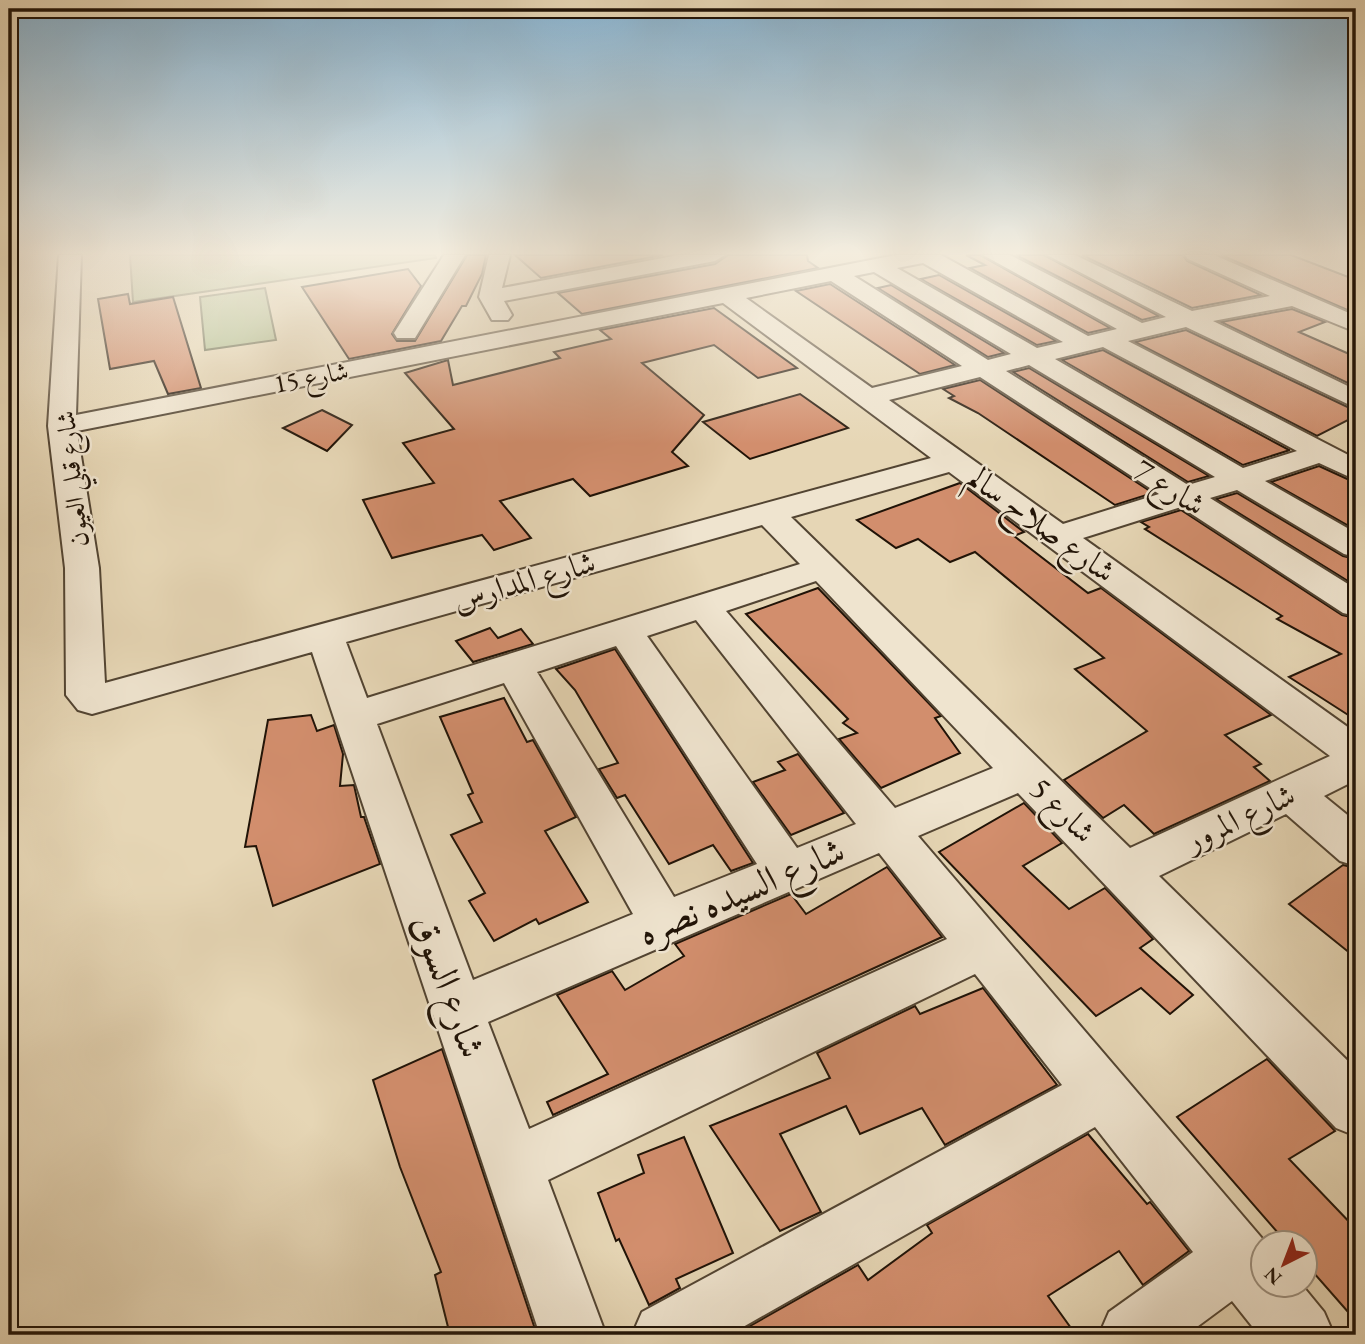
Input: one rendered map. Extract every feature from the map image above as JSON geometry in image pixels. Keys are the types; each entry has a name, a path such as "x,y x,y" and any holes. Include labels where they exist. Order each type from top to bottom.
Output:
{"street":[{"name":"شارع قبلي العيون","path":"67,318 62,426 82,568 86,695 92,700"},
{"path":"406,333 416,318"},
{"path":"503,318 515,337"},
{"name":"شارع 15","path":"62,426 612,318"},
{"name":"شارع صلاح سالم","path":"758,318 1356,754"},
{"name":"شارع 7","path":"911,318 984,369 1356,605"},
{"path":"966,318 1238,480 1356,547"},
{"path":"1048,318 1095,342 1327,447 1356,471"},
{"path":"1113,318 1139,331"},
{"path":"867,397 1195,318"},
{"path":"1340,318 1356,325"},
{"path":"1188,319 1356,400"},
{"path":"1057,536 1238,480 1327,447"},
{"name":"شارع المدارس","path":"92,700 955,461"},
{"name":"شارع 5","path":"769,513 1356,1108"},
{"path":"353,717 823,568"},
{"path":"703,606 1301,1335"},
{"path":"625,631 788,872"},
{"name":"شارع السوق","path":"325,636 573,1335"},
{"path":"514,666 664,924"},
{"name":"شارع المرور","path":"1123,872 1356,762"},
{"name":"شارع السيده نصره","path":"458,1010 1025,772"},
{"path":"1290,793 1356,848"},
{"path":"513,1166 982,947"},
{"path":"665,1335 1102,1093"},
{"path":"1132,1335 1238,1258"}],"green space":[{"path":"202,318 271,318 276,340 205,350"}],"building":[{"path":"101,318 179,318 201,388 168,394 154,361 110,369"},
{"path":"322,318 402,318 392,334 397,341 415,341 429,318 455,318 441,341 349,359"},
{"path":"664,318 727,318 797,368 758,378 714,345 642,363 704,415 672,452 688,466 590,496 573,479 500,501 531,538 494,550 482,535 392,558 363,500 434,483 403,443 454,429 405,373 448,360 453,385 560,358 554,352 611,339 600,330"},
{"path":"836,318 882,318 955,365 920,374"},
{"path":"925,318 945,318 1004,353 988,357"},
{"path":"989,318 1015,318 1056,341 1037,345"},
{"path":"1060,318 1092,318 1110,328 1088,333"},
{"path":"1244,318 1314,318 1325,322 1299,332 1356,357 1356,387 1221,322"},
{"path":"1186,330 1356,411 1356,416 1317,436 1135,342"},
{"path":"1103,350 1290,450 1243,465 1062,360"},
{"path":"1029,368 1209,476 1188,482 1013,372"},
{"path":"980,380 1153,493 1115,505 978,413 949,398 954,396 943,389"},
{"path":"800,394 848,428 750,459 703,422"},
{"path":"322,410 352,425 327,451 283,428"},
{"path":"1319,466 1356,483 1356,530 1271,482"},
{"path":"960,483 1024,532 1014,536 1088,593 1101,588 1271,715 1225,735 1261,764 1254,767 1270,781 1154,834 1124,805 1103,818 1064,780 1147,731 1075,669 1104,658 975,552 950,562 918,539 896,548 857,520"},
{"path":"1237,493 1343,556 1356,559 1356,586 1216,499"},
{"path":"1181,510 1342,615 1356,618 1356,720 1289,677 1341,654 1277,619 1282,616 1145,529 1149,527 1141,522"},
{"path":"818,588 941,716 935,718 960,753 881,788 839,739 857,733 843,723 848,719 746,614"},
{"path":"490,628 498,638 521,629 533,644 473,662 456,641"},
{"path":"615,649 753,863 731,871 713,845 669,864 625,795 617,798 599,769 618,763 575,690 556,669"},
{"path":"504,698 527,742 533,740 576,817 545,831 588,902 539,924 536,919 494,941 469,901 485,893 451,835 482,822 468,795 473,793 440,717"},
{"path":"311,715 317,731 334,725 343,754 340,786 354,785 361,817 364,817 380,864 273,906 256,846 245,847 268,720"},
{"path":"798,754 844,813 791,835 753,782 785,770 778,762"},
{"path":"1024,803 1062,843 1023,866 1069,909 1105,888 1153,939 1140,948 1193,995 1170,1014 1141,988 1096,1016 939,852"},
{"path":"1343,865 1356,868 1356,958 1289,904"},
{"path":"887,867 942,937 553,1115 547,1102 608,1074 557,995 612,971 625,990 684,956 675,944 791,894 806,914"},
{"path":"983,988 1057,1085 945,1145 922,1108 860,1134 846,1106 780,1134 821,1212 780,1231 710,1126 830,1078 817,1053 915,1006 920,1014"},
{"path":"442,1049 537,1335 450,1335 435,1275 441,1272 400,1167 373,1080"},
{"path":"1267,1059 1335,1131 1289,1159 1356,1229 1356,1321 1320,1280 1320,1228 1274,1228 1177,1117"},
{"path":"1088,1134 1147,1204 1150,1202 1189,1251 1143,1285 1119,1251 1048,1296 1076,1335 734,1335 858,1265 868,1280 932,1233 927,1225"},
{"path":"684,1137 733,1253 676,1279 680,1288 649,1305 619,1239 616,1241 598,1193 644,1173 638,1155"}]}
